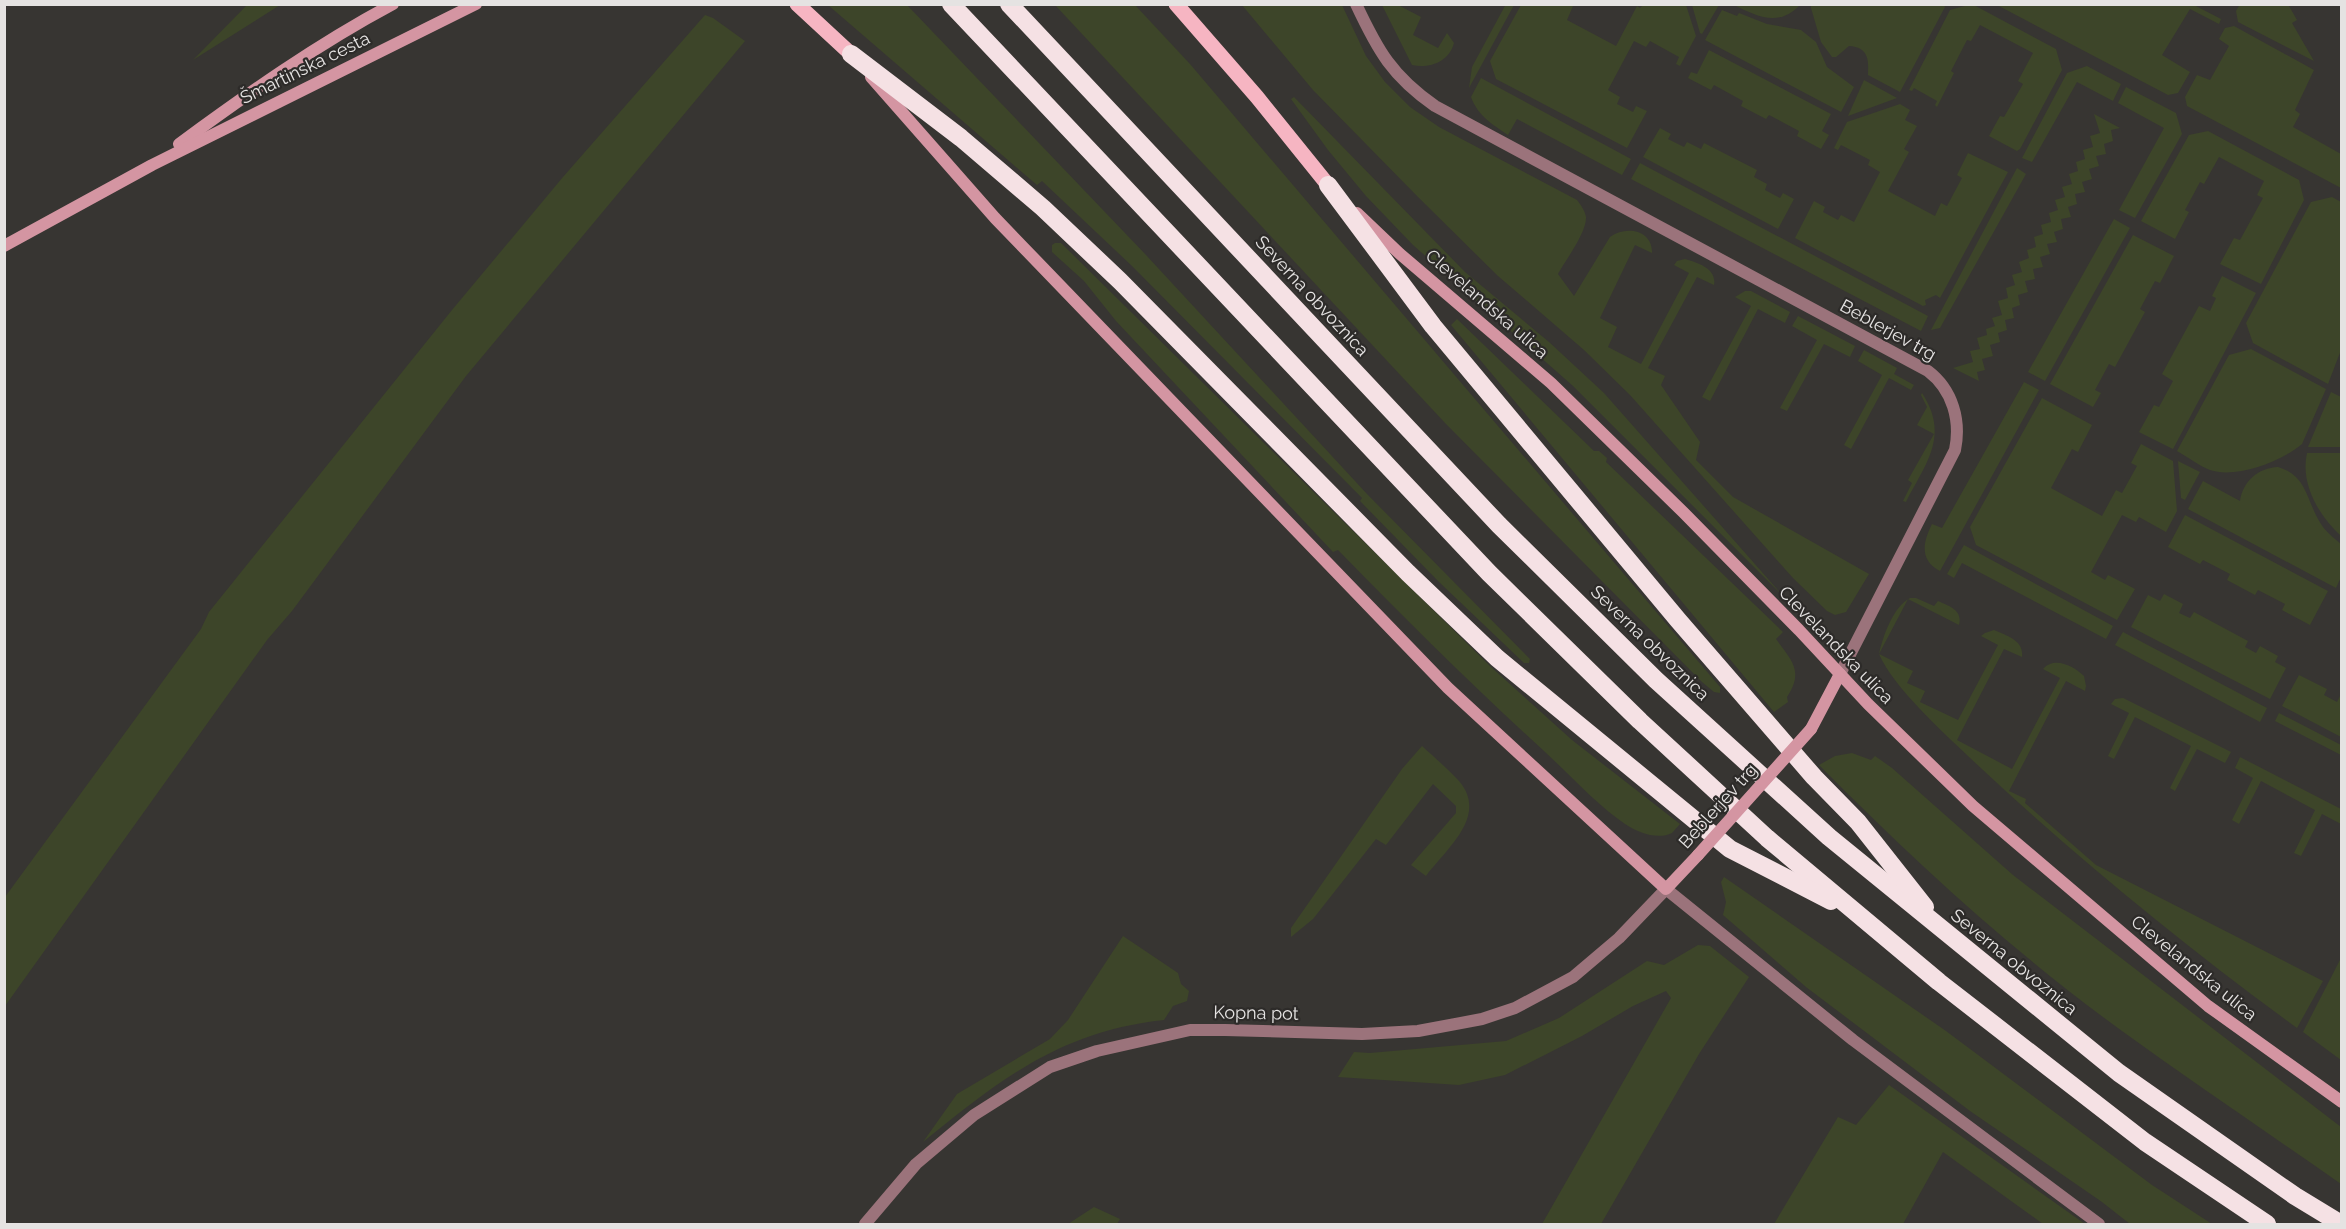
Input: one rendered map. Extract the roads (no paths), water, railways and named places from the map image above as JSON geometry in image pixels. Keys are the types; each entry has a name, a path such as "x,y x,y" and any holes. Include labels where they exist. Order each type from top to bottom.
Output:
{"highway":[{"path":"951,4 1489,573 1648,729 1767,838 1940,982 2145,1142 2267,1224"},
{"name":"Severna obvoznica","path":"1009,4 1498,525 1656,680 1829,837 2120,1073 2295,1196 2341,1224"},
{"path":"851,54 961,138 1043,208 1120,281 1408,573 1497,658 1730,849 1861,916"},
{"path":"1328,185 1433,326 1678,620 1814,777 1858,822 1946,934"}],"main road":[{"path":"797,4 851,54"},
{"path":"1176,4 1257,97 1328,185"}],"street":[{"name":"Šmartinska cesta","path":"152,165 240,99 393,4"},
{"name":"Šmartinska cesta","path":"4,246 152,165 476,4"},
{"name":"Beblerjev trg","path":"1356,4 1375,46 1384,58 1410,87 1435,106 1928,371 1945,389 1958,425 1955,450 1811,729 1666,889"},
{"path":"851,54 995,218 1440,680 1666,889 1853,1040 2099,1224"},
{"name":"Clevelandska ulica","path":"1328,185 1400,254 1551,383 1683,512 1883,720 1957,790 2052,875 2208,1005 2342,1102"},
{"name":"Kopna pot","path":"865,1224 916,1164 974,1115 1050,1067 1117,1046 1190,1030 1225,1029 1362,1034 1418,1031 1482,1019 1515,1008 1573,977 1619,938 1666,889"}]}
